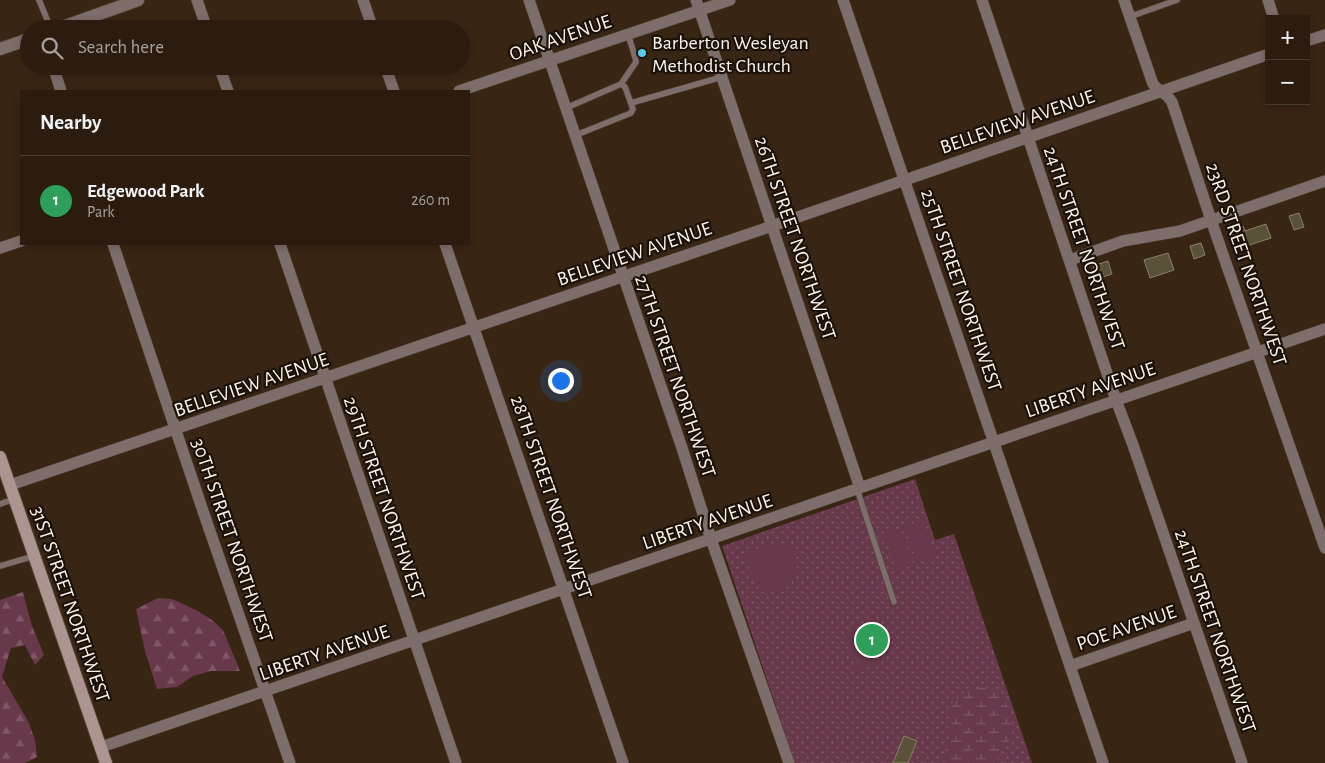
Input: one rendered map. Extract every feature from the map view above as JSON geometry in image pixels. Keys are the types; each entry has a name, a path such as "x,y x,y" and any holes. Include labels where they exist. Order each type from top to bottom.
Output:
{"main road":[{"name":"31ST STREET NORTHWEST","path":"0,457 106,763"}],"street":[{"path":"82,20 138,0"},
{"path":"197,0 204,20"},
{"path":"363,0 369,20"},
{"name":"27TH STREET NORTHWEST","path":"529,0 787,762"},
{"name":"OAK AVENUE","path":"462,90 628,34 697,5 730,0"},
{"name":"25TH STREET NORTHWEST","path":"843,0 1103,763"},
{"name":"24TH STREET NORTHWEST","path":"982,0 1116,400 1242,763"},
{"name":"23RD STREET NORTHWEST","path":"1124,0 1153,84 1168,95 1172,102 1325,548"},
{"path":"1268,0 1273,15"},
{"name":"26TH STREET NORTHWEST","path":"697,5 859,488"},
{"path":"1310,40 1324,38"},
{"path":"0,48 20,42"},
{"name":"BELLEVIEW AVENUE","path":"10,485 772,226 1265,55"},
{"path":"55,75 61,90"},
{"path":"222,75 228,90"},
{"path":"388,75 394,90"},
{"path":"1070,260 1123,241 1180,231 1325,181"},
{"path":"0,248 20,241"},
{"name":"30TH STREET NORTHWEST","path":"113,245 290,763"},
{"name":"29TH STREET NORTHWEST","path":"280,245 456,763"},
{"name":"28TH STREET NORTHWEST","path":"445,245 623,763"},
{"name":"LIBERTY AVENUE","path":"101,747 1325,329"},
{"name":"POE AVENUE","path":"1070,666 1194,623"}],"lane":[{"path":"39,0 47,20"},
{"path":"1130,16 1177,0"},
{"path":"566,108 621,84 636,62 628,34"},
{"path":"631,103 722,77"},
{"path":"576,135 631,113 633,109 631,103 625,86 621,84"},
{"path":"859,488 894,602"},
{"path":"0,504 15,498"},
{"path":"0,566 34,556"}],"green space":[{"path":"915,479 935,540 954,534 1032,763 795,763 722,546"},
{"path":"923,521 935,557 918,562 906,527"},
{"path":"901,529 913,564 897,569 885,534"},
{"path":"776,543 787,545 794,551 797,561 796,571 791,581 784,588 773,591 760,589 747,563 746,556 751,552"},
{"path":"23,592 32,626 44,655 35,665 25,645 11,648 2,677 28,721 35,740 37,757 25,763 0,763 0,600"},
{"path":"158,598 172,599 212,620 223,630 240,671 211,671 193,676 177,687 157,689 145,651 136,609"},
{"path":"867,627 878,663 856,670 844,634"},
{"path":"984,687 999,692 1007,705 1012,721 1012,736 994,763 941,763 952,725 952,703 967,691"}],"building":[{"path":"1299,213 1304,227 1294,230 1289,216"},
{"path":"1266,224 1271,238 1240,248 1234,229 1243,226 1245,231"},
{"path":"1201,243 1205,255 1194,259 1190,246"},
{"path":"1168,253 1174,270 1150,278 1144,260"},
{"path":"1108,261 1112,274 1097,279 1093,266"},
{"path":"904,736 917,741 908,763 893,763"}],"place":[{"name":"Barberton Wesleyan Methodist Church","path":"642,53"},
{"name":"Edgewood Park","path":"872,640"}]}
